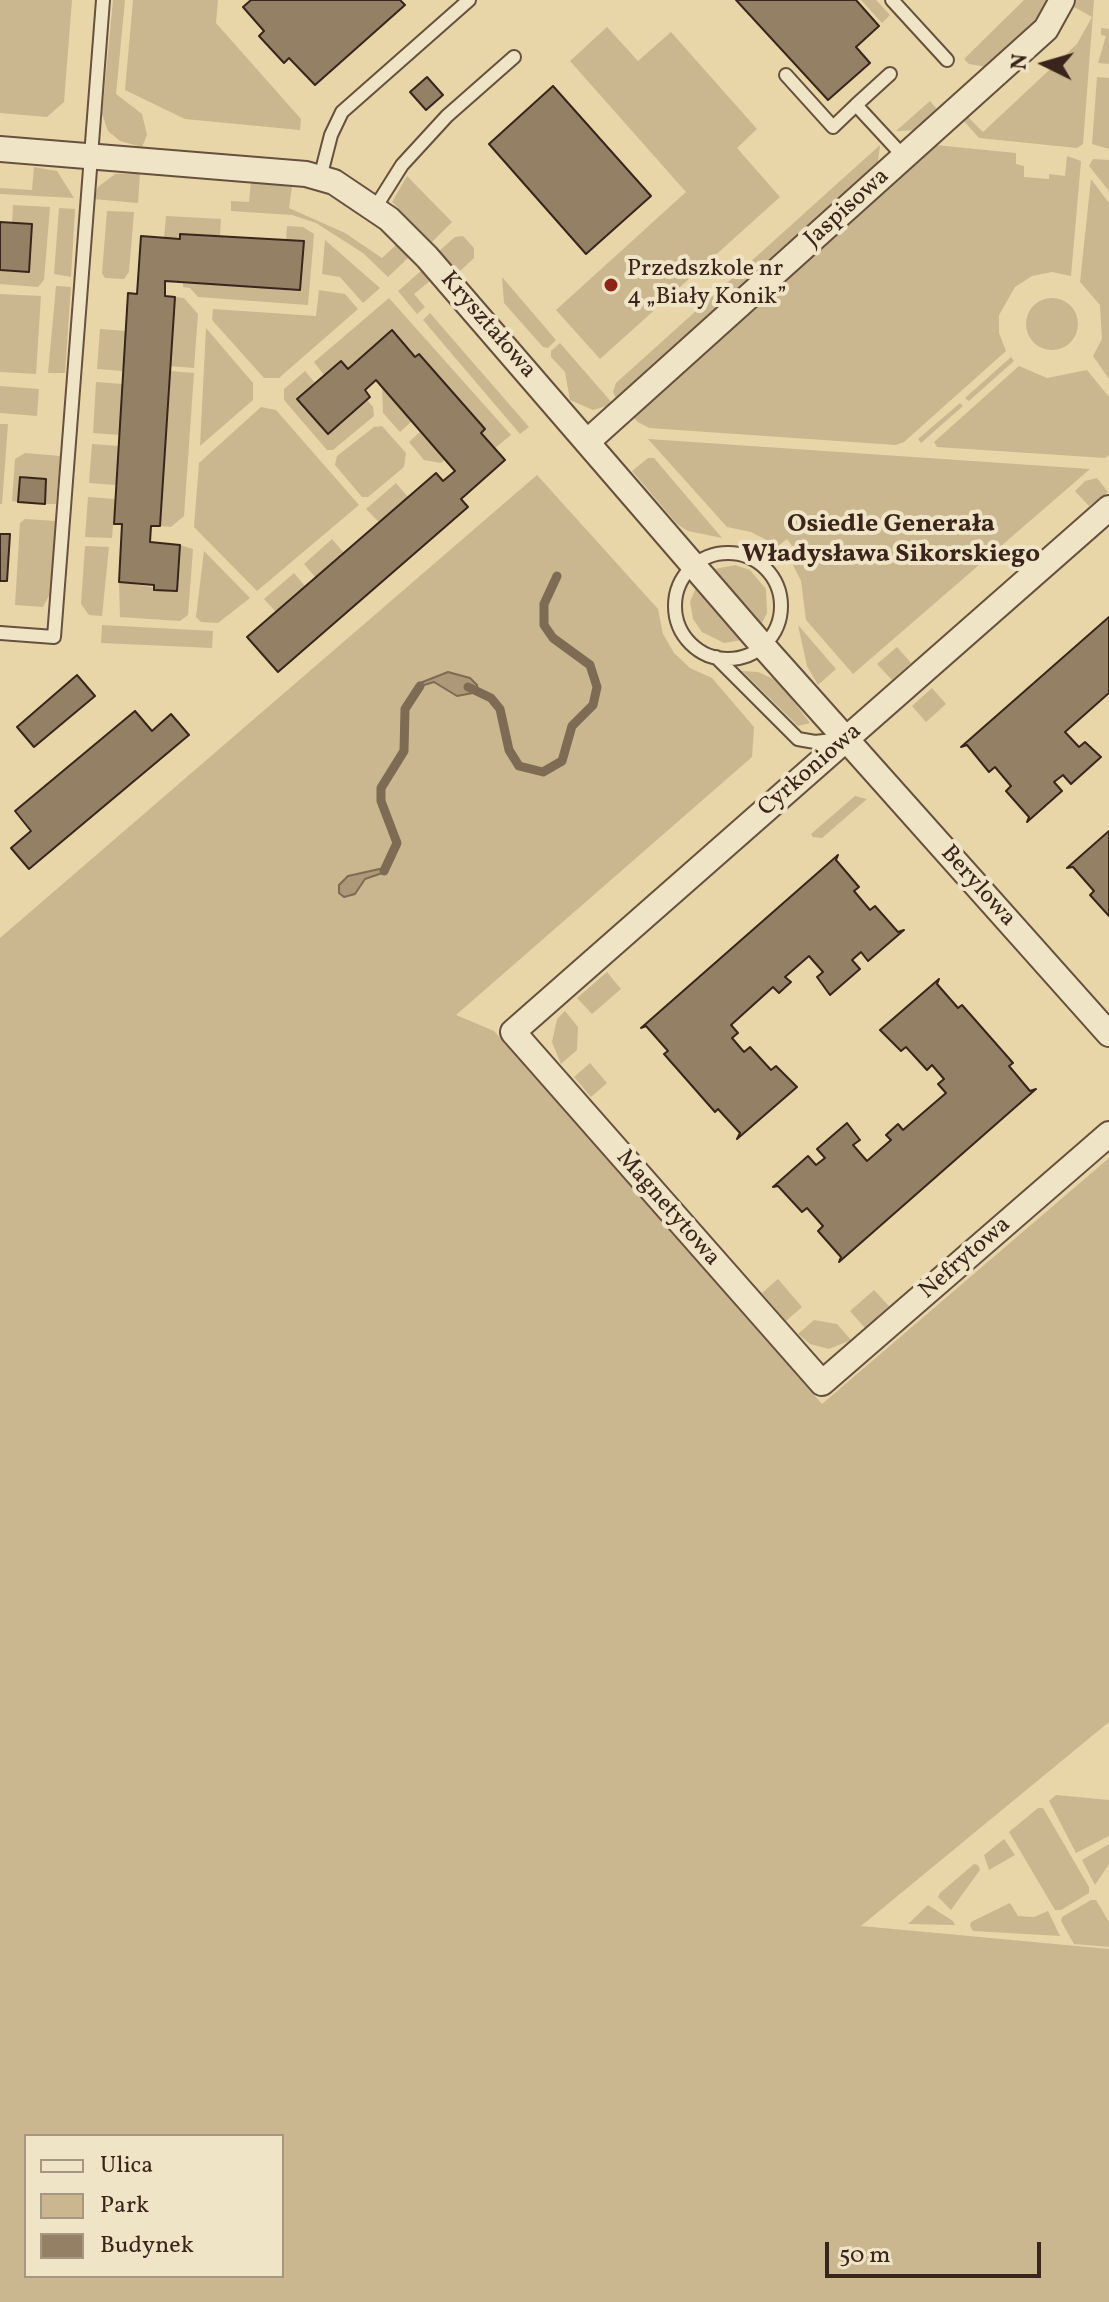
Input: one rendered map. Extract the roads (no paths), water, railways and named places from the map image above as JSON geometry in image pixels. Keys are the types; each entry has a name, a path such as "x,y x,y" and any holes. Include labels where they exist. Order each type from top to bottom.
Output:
{"street":[{"name":"Jaspisowa","path":"587,442 1046,29 1062,0"},
{"name":"Kryształowa","path":"0,149 306,174 360,197 427,257 763,646 848,739"},
{"name":"Cyrkoniowa","path":"513,1032 1109,508"},
{"name":"Berylowa","path":"848,739 1109,1034"},
{"name":"Magnetytowa","path":"513,1032 822,1383"},
{"name":"Nefrytowa","path":"822,1383 1109,1134"}],"lane":[{"path":"0,633 54,637 103,0"},
{"path":"320,178 331,135 342,112 469,0"},
{"path":"892,0 947,60"},
{"path":"375,208 402,165 447,116 514,57"},
{"path":"786,75 833,127 890,74"},
{"path":"856,105 905,158"},
{"path":"728,552 746,556 762,565 774,579 780,596 780,614 774,632 763,646 732,659 716,657 695,647 678,621 677,590 695,565 711,556 728,552"},
{"path":"716,657 726,672 798,739 815,742 848,739"}],"waterway":[{"path":"468,687 491,698 500,709 509,750 519,766 543,772 562,761 572,726 593,705 597,687 590,665 553,638 544,625 544,604 557,576"},
{"path":"384,871 397,843 381,801 381,788 404,751 405,709 420,686"}],"place":[{"name":"Przedszkole nr 4 „Biały Konik”","path":"611,285"}],"district":[{"name":"Osiedle Generała Władysława Sikorskiego","path":"891,541"}]}
